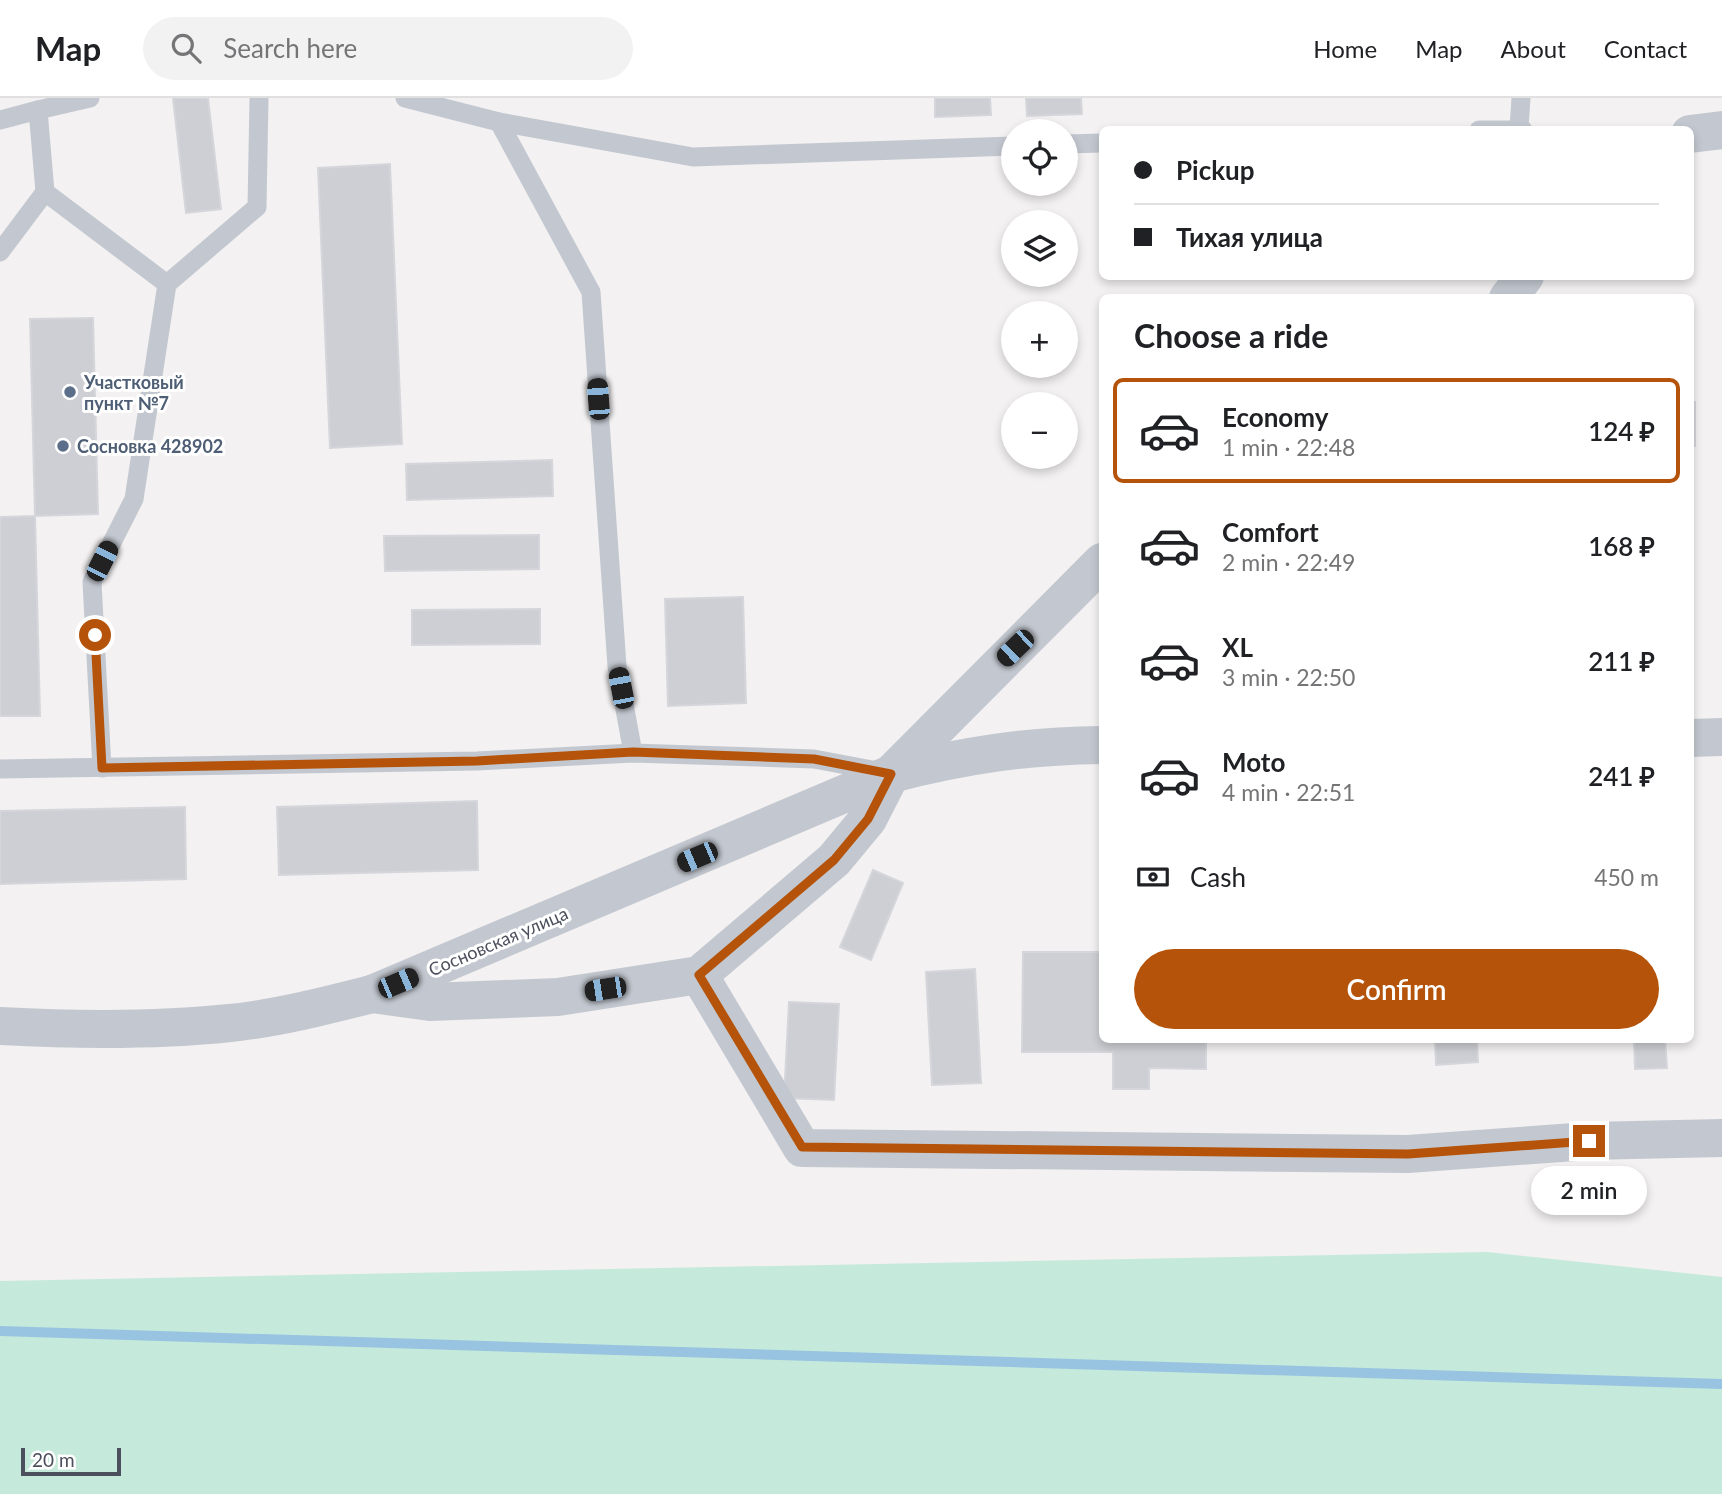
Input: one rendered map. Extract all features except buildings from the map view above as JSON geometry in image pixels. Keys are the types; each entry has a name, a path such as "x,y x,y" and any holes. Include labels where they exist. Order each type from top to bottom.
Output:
{"street":[{"path":"1694,134 1722,130"},
{"path":"1511,294 1522,280"},
{"path":"372,994 430,1002 558,997 699,975 834,860 868,819 891,774 1099,565"},
{"path":"1694,738 1722,737"},
{"path":"891,774 963,755 1042,746 1099,745"},
{"name":"Сосновская улица","path":"0,1026 146,1029 231,1023 303,1011 372,994 891,774"},
{"path":"699,975 802,1147 1408,1154 1589,1141 1722,1138"}],"lane":[{"path":"0,120 90,98"},
{"path":"102,768 92,582 134,499 167,284 257,207 258,98"},
{"path":"405,98 499,122 693,157 1001,146"},
{"path":"1521,98 1521,126"},
{"path":"0,252 45,192 38,110"},
{"path":"499,122 591,292 617,666 633,752"},
{"path":"1078,144 1099,143"},
{"path":"45,192 167,284"},
{"path":"0,769 477,761 633,752 814,759 891,774"}],"green space":[{"path":"1487,1252 1722,1277 1722,1494 0,1494 0,1281"}],"waterway":[{"path":"0,1331 1722,1384"}],"place":[{"name":"Участковый пункт №7","path":"70,392"},
{"name":"Сосновка 428902","path":"63,446"}],"route":[{"path":"95,635 102,768 477,761 633,752 814,759 891,774 868,819 834,860 699,975 802,1147 1408,1154 1589,1141"}]}
